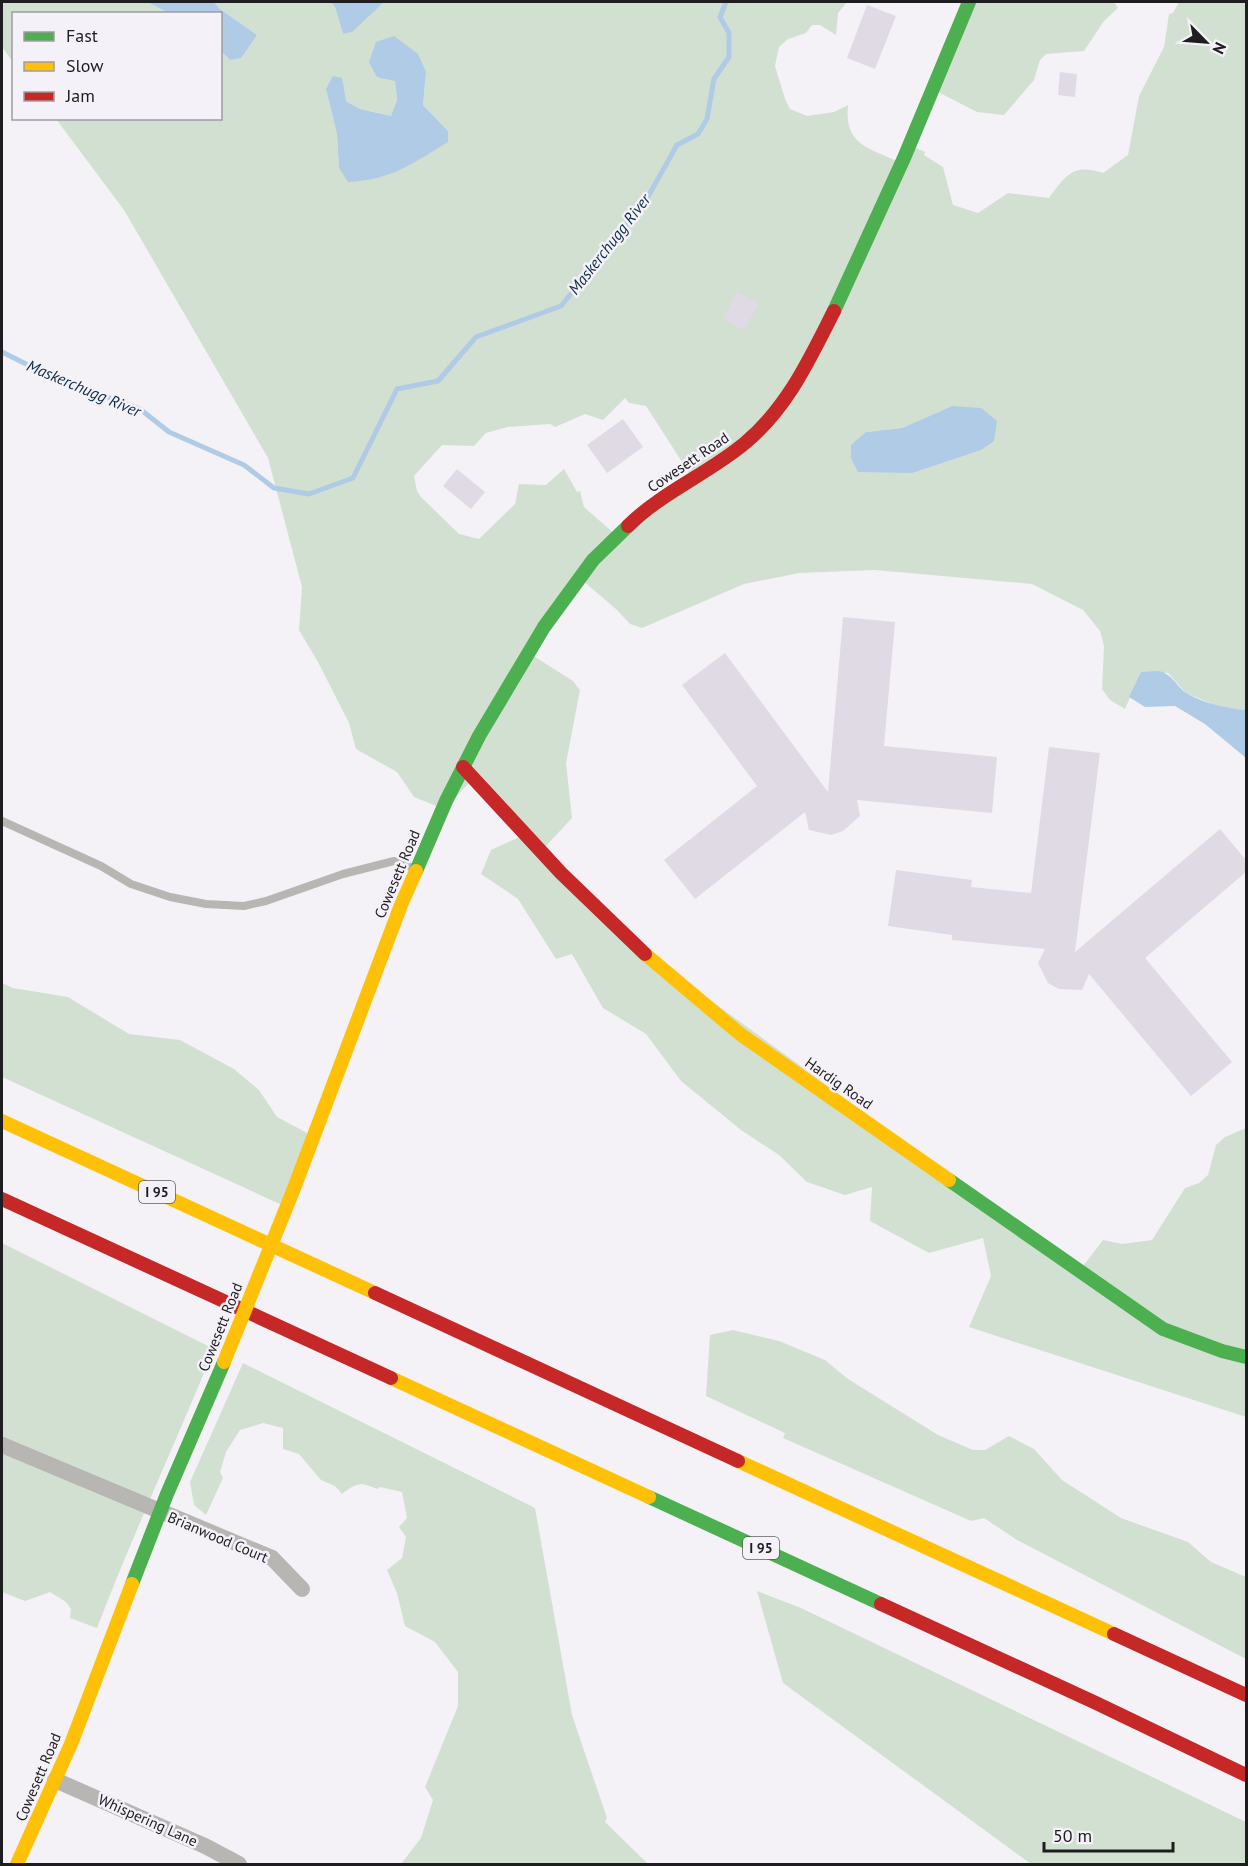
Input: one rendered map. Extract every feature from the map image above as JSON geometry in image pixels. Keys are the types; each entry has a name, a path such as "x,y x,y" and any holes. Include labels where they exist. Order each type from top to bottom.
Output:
{"main road":[{"name":"Cowesett Road","path":"16,1864 55,1779 105,1659 159,1513 225,1362 293,1191 400,904 463,767 544,627 593,560 642,512 744,444 762,428 793,390 846,288 904,158 969,2"},
{"name":"Hardig Road","path":"463,767 574,886 641,950 740,1034 1163,1329 1222,1351 1246,1357"},
{"name":"I 95","path":"2,1121 1246,1695"},
{"name":"I 95","path":"2,1199 1077,1694 1246,1775"}],"street":[{"name":"Brianwood Court","path":"2,1445 159,1513 272,1558 302,1588"},
{"name":"Whispering Lane","path":"55,1779 205,1846 239,1864"}],"lane":[{"path":"2,821 100,866 131,884 170,897 206,904 244,906 266,901 343,874 394,861 416,869"}],"green space":[{"path":"2,2 147,2 167,12 12,12 12,61 2,47"},
{"path":"214,2 331,2 335,7 343,34 384,2 847,2 838,13 836,35 820,25 812,25 806,33 788,39 779,47 775,66 790,109 807,116 834,112 848,105 850,129 861,143 901,163 912,146 925,152 924,155 943,167 953,205 978,213 1008,193 1049,198 1071,173 1084,169 1103,173 1128,155 1139,96 1164,47 1169,14 1173,13 1179,2 1246,2 1246,710 1222,708 1186,693 1168,673 1141,672 1125,709 1110,700 1102,689 1104,646 1100,631 1083,610 1032,584 875,570 799,573 744,584 642,628 630,624 582,580 532,655 573,681 580,690 566,763 572,818 544,848 643,951 1080,1270 1103,1240 1122,1244 1152,1240 1185,1188 1199,1183 1208,1175 1216,1145 1225,1137 1246,1128 1246,1417 969,1327 991,1276 983,1238 929,1253 870,1221 872,1187 845,1195 807,1182 779,1155 741,1130 681,1081 646,1034 603,1008 572,954 556,959 518,899 481,874 491,850 526,834 474,778 444,809 414,797 397,772 356,749 349,723 299,630 302,587 268,458 124,210 57,120 222,120 222,52 230,60 257,35 220,9","holes":["426,72 423,105 448,131 339,168 337,134 326,89 360,109 391,116 397,100 395,81","625,398 629,403 646,406 693,479 616,535 584,507 580,491 577,492 564,469 546,485 519,484 515,504 479,539 459,534 417,491 414,476 442,445 474,446 486,433 508,427 550,424 555,427 585,414 603,420","952,406 851,458 852,447 866,432 902,428"]},
{"path":"972,2 1114,2 1118,8 1104,21 1084,51 1046,54 1040,60 1034,80 1004,115 977,112 934,90"},
{"path":"2,983 13,988 68,997 129,1034 180,1040 234,1069 259,1090 277,1117 311,1135 282,1205 2,1077"},
{"path":"2,1243 214,1349 97,1628 70,1618 71,1609 66,1602 50,1592 25,1601 2,1592"},
{"path":"733,1330 779,1341 825,1360 848,1379 938,1435 973,1450 985,1450 1009,1436 1034,1449 1062,1480 1121,1518 1188,1542 1211,1562 1246,1577 1246,1659 1017,1540 984,1518 971,1521 783,1438 785,1433 706,1396 710,1335"},
{"path":"243,1363 535,1508 572,1715 607,1818 605,1822 648,1864 401,1864 421,1838 433,1800 425,1787 458,1706 458,1672 435,1642 405,1626 397,1593 387,1570 402,1558 406,1537 399,1527 407,1518 402,1492 358,1484 342,1494 335,1486 321,1480 299,1454 283,1449 283,1428 263,1423 240,1430 226,1452 220,1472 223,1478 206,1515 194,1505 190,1482"},
{"path":"757,1591 801,1608 1246,1822 1246,1864 1031,1864 783,1683"}],"water":[{"path":"147,2 214,2 220,9 257,35 241,58 230,60 222,52 222,12 167,12"},
{"path":"331,2 384,2 352,32 343,34 335,7"},
{"path":"394,36 418,54 426,72 423,105 448,131 448,142 401,170 377,178 348,182 339,168 337,134 326,89 333,76 342,78 346,101 360,109 391,116 397,100 395,81 377,77 369,62 376,42"},
{"path":"952,406 981,408 997,421 994,441 981,450 912,473 858,472 851,458 851,445 866,432 902,428"},
{"path":"1159,671 1168,675 1188,694 1216,705 1246,710 1246,758 1205,724 1175,706 1145,707 1129,697 1141,672"}],"building":[{"path":"867,5 896,16 875,69 847,58"},
{"path":"1060,72 1077,74 1075,97 1058,95"},
{"path":"737,292 759,303 744,330 723,319"},
{"path":"623,419 643,447 607,473 587,445"},
{"path":"457,469 485,492 471,509 443,486"},
{"path":"843,617 895,622 884,746 997,757 992,813 857,800 860,816 843,831 831,835 809,830 805,812 695,899 664,860 757,786 682,685 725,653 828,792"},
{"path":"1049,747 1100,753 1075,952 1220,829 1246,860 1246,872 1145,958 1232,1062 1191,1096 1089,974 1082,990 1059,989 1048,983 1038,963 1045,949 952,940 952,935 888,926 896,870 972,880 971,887 1031,893"}],"waterway":[{"name":"Maskerchugg River","path":"2,352 52,377 140,409 169,432 244,465 274,488 309,494 353,478 397,389 438,381 476,337 561,306 645,202 677,145 698,134 707,119 714,79 729,57 729,33 720,17 726,2"}],"traffic: fast":[{"path":"834,311 904,158 969,2"},
{"path":"416,871 446,801 479,736 544,627 593,560 628,526"},
{"path":"949,1180 1163,1329 1222,1351 1246,1357"},
{"path":"132,1584 167,1494 224,1362"},
{"path":"649,1497 881,1604"}],"traffic: slow":[{"path":"293,1191 401,905 416,871"},
{"path":"645,954 740,1034 949,1180"},
{"path":"2,1121 375,1293"},
{"path":"224,1362 293,1191"},
{"path":"391,1378 649,1497"},
{"path":"738,1461 1114,1634"},
{"path":"17,1864 71,1744 132,1584"}],"traffic: jam":[{"path":"628,526 655,503 731,454 760,429 774,414 796,382 834,311"},
{"path":"463,767 561,873 645,954"},
{"path":"2,1199 391,1378"},
{"path":"375,1293 738,1461"},
{"path":"881,1604 1246,1775"},
{"path":"1114,1634 1246,1695"}]}
